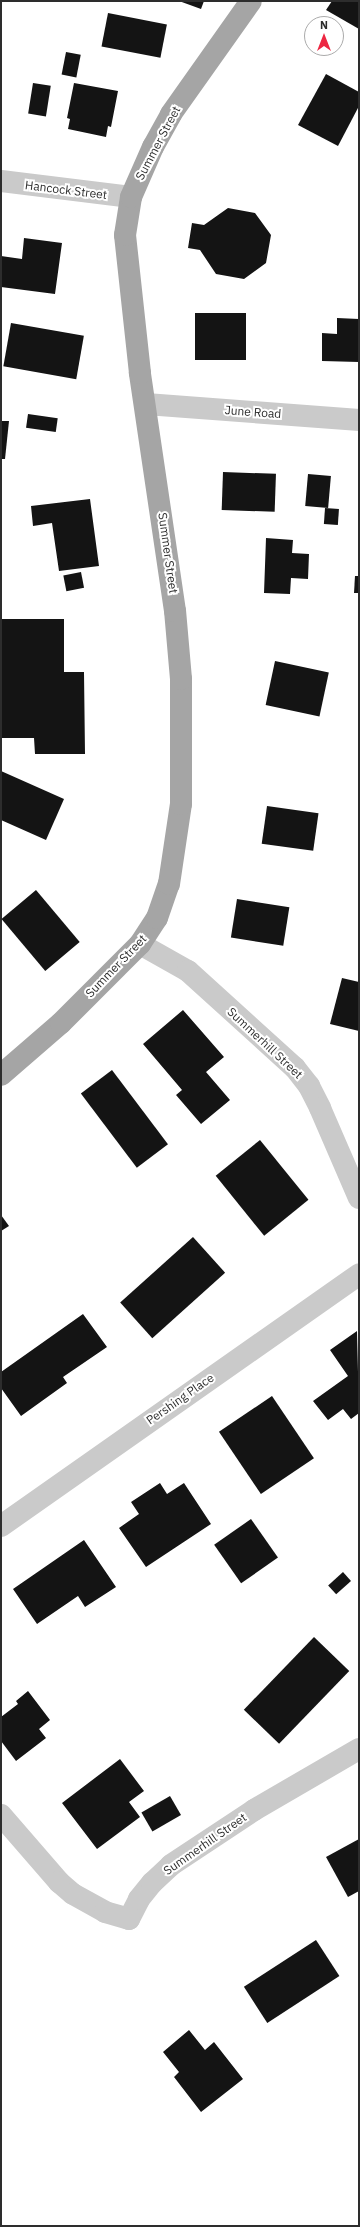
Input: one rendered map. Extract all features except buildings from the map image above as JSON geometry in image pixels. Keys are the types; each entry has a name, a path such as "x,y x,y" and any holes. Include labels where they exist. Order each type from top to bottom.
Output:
{"main road":[{"name":"Summer Street","path":"1,1075 60,1023 140,944 157,918 170,884 181,804 182,738 175,611 126,261 125,236 131,197 144,164 171,114 251,1"}],"street":[{"name":"Hancock Street","path":"1,181 131,197"},
{"name":"June Road","path":"146,404 359,420"},
{"name":"Summerhill Street","path":"140,944 188,971 295,1068 309,1086 320,1108 359,1198"},
{"name":"Pershing Place","path":"1,1526 359,1274"},
{"name":"Summerhill Street","path":"1,1815 59,1882 73,1894 104,1912 129,1919 139,1899 152,1883 171,1865 254,1810 359,1749"}]}
